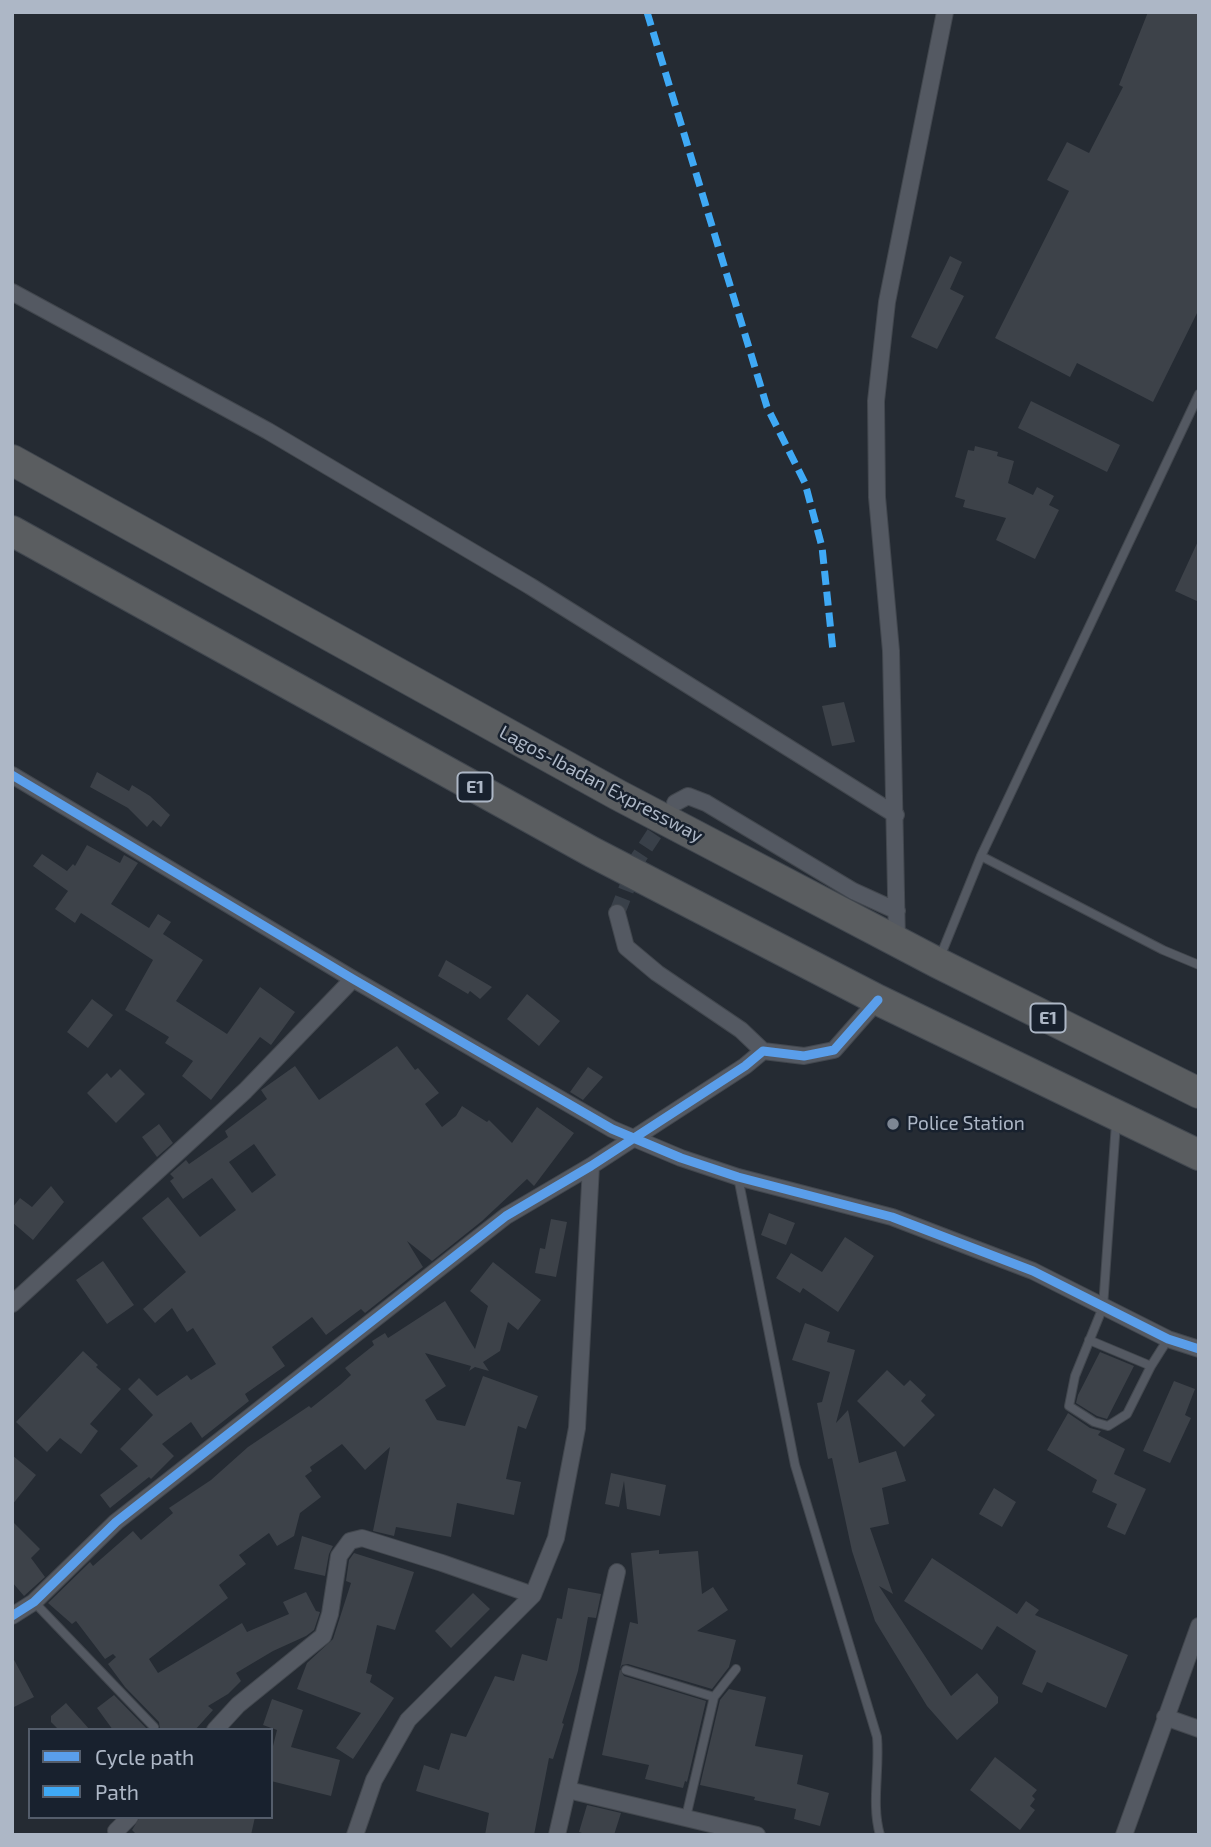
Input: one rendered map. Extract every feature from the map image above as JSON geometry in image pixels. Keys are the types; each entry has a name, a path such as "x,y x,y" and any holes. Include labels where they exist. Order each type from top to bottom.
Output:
{"highway":[{"name":"Lagos-Ibadan Expressway","path":"12,460 618,795 938,963 1199,1093"},
{"name":"E1","path":"12,531 592,852 878,1000 1199,1155"}],"street":[{"path":"897,941 891,651 877,497 876,401 887,302 945,12"},
{"path":"12,292 268,431 530,586 896,815"},
{"path":"12,775 353,979 611,1129 681,1158 738,1177 892,1217 1033,1271 1168,1339 1199,1349"},
{"path":"675,803 688,796 706,803 853,891 897,911"},
{"path":"617,913 626,947 657,973 741,1030 763,1051 804,1056 834,1050 878,1000"},
{"path":"12,1304 245,1091 353,979"},
{"path":"12,1616 34,1602 116,1522 506,1216 591,1166 745,1066 763,1051"},
{"path":"355,1835 374,1780 408,1720 533,1595 556,1538 577,1428 591,1166"},
{"path":"217,1728 238,1705 323,1636 330,1614 339,1556 350,1541 362,1538 533,1595"},
{"path":"557,1835 617,1572"},
{"path":"1124,1835 1199,1626"},
{"path":"1165,1717 1199,1728"},
{"path":"568,1790 757,1835"},
{"path":"116,1831 128,1819"}],"lane":[{"path":"938,963 981,856 1199,394"},
{"path":"981,856 1164,950 1199,965"},
{"path":"1116,1116 1103,1307 1075,1376 1069,1406 1094,1422 1108,1426 1127,1414 1168,1339"},
{"path":"738,1177 795,1465 877,1737 879,1760 876,1814 880,1835"},
{"path":"1089,1340 1151,1366"},
{"path":"34,1602 154,1727"},
{"path":"685,1817 714,1697 736,1669"},
{"path":"626,1670 714,1697"}],"building":[{"path":"1148,12 1199,12 1199,309 1153,402 1077,363 1070,377 995,338 1069,191 1047,180 1067,142 1089,153 1123,87 1119,85"},
{"path":"950,256 962,262 950,289 964,296 937,349 911,337"},
{"path":"1031,401 1120,445 1107,472 1018,428"},
{"path":"975,446 998,452 997,456 1014,461 1008,483 1033,495 1037,487 1054,496 1049,505 1059,510 1035,559 996,540 1006,518 963,507 965,500 955,497 968,450 974,451"},
{"path":"1199,539 1199,602 1175,591"},
{"path":"844,702 855,742 832,746 822,706"},
{"path":"97,772 129,791 132,785 150,796 170,815 161,827 153,820 147,827 128,808 90,787"},
{"path":"87,845 120,863 124,855 138,863 111,904 149,928 158,914 171,922 163,934 203,960 176,1001 227,1034 260,987 295,1012 271,1045 260,1037 211,1100 182,1076 193,1061 165,1043 169,1037 125,1010 153,960 81,913 75,923 55,909 68,891 33,866 42,854 67,871 73,864 75,866"},
{"path":"446,960 492,987 480,999 470,991 468,994 438,976"},
{"path":"527,994 560,1021 539,1046 507,1019"},
{"path":"92,999 113,1015 88,1048 67,1032"},
{"path":"397,1046 415,1070 418,1068 439,1093 425,1104 442,1127 456,1116 462,1106 487,1122 489,1120 512,1143 537,1107 574,1133 534,1186 527,1179 482,1221 432,1261 407,1241 423,1267 365,1313 361,1309 326,1335 312,1317 272,1347 285,1366 245,1394 249,1401 202,1438 191,1422 162,1444 174,1456 151,1479 149,1477 110,1508 100,1495 138,1466 120,1449 153,1415 128,1389 139,1378 157,1396 187,1375 191,1380 216,1364 193,1328 187,1332 172,1308 155,1323 143,1309 186,1272 142,1218 168,1197 200,1237 236,1210 212,1178 183,1199 170,1181 174,1178 170,1174 186,1160 189,1164 228,1137 225,1131 267,1099 261,1090 295,1066 319,1100","holes":["254,1144 276,1175 252,1193 229,1162"]},
{"path":"588,1067 603,1077 583,1100 570,1092"},
{"path":"120,1069 145,1094 116,1123 87,1093 107,1073 111,1078"},
{"path":"159,1124 173,1143 157,1157 142,1137"},
{"path":"51,1186 64,1202 33,1240 12,1222 12,1208 20,1198 32,1207"},
{"path":"769,1213 795,1223 786,1245 761,1235"},
{"path":"551,1219 567,1222 556,1277 535,1273 540,1248 545,1249"},
{"path":"845,1237 874,1256 838,1312 803,1288 800,1293 776,1278 791,1253 822,1272"},
{"path":"103,1261 134,1305 107,1324 76,1280"},
{"path":"493,1262 541,1300 518,1330 508,1322 500,1351 483,1362 489,1371 475,1367 469,1371 471,1366 425,1353 446,1386 425,1400 437,1420 465,1426 483,1376 538,1396 526,1429 518,1426 506,1479 521,1482 514,1515 457,1503 451,1537 396,1527 394,1536 373,1531 390,1447 365,1470 342,1444 310,1467 312,1471 305,1476 321,1497 300,1513 294,1536 277,1546 269,1533 239,1555 246,1564 219,1585 228,1598 149,1659 158,1673 242,1623 247,1632 289,1614 283,1602 306,1592 316,1611 320,1612 314,1630 236,1673 241,1681 228,1694 208,1706 213,1710 197,1728 160,1728 159,1722 125,1687 108,1664 116,1657 113,1654 105,1659 76,1621 72,1624 48,1603 90,1562 93,1566 133,1531 141,1540 173,1513 169,1508 211,1480 248,1447 309,1406 311,1408 340,1385 351,1375 345,1368 374,1345 372,1341 385,1333 388,1338 445,1301 475,1349 488,1306 470,1291"},
{"path":"805,1323 830,1332 827,1342 855,1350 836,1423 848,1410 859,1463 896,1451 906,1481 882,1488 889,1524 870,1528 893,1594 879,1586 951,1696 977,1673 998,1697 998,1703 957,1740 927,1706 875,1621 852,1551 832,1458 828,1459 817,1403 822,1402 830,1372 792,1360"},
{"path":"83,1351 98,1365 96,1367 121,1389 90,1424 98,1431 81,1454 60,1438 47,1452 16,1422"},
{"path":"1100,1352 1134,1366 1107,1419 1076,1403"},
{"path":"887,1370 904,1386 910,1380 926,1395 921,1401 935,1415 904,1447 857,1401"},
{"path":"1174,1381 1195,1389 1185,1415 1191,1418 1170,1463 1143,1451"},
{"path":"1068,1413 1090,1428 1101,1431 1098,1435 1125,1449 1114,1474 1146,1489 1125,1535 1107,1527 1117,1504 1092,1492 1097,1480 1047,1450"},
{"path":"12,1455 36,1475 12,1505"},
{"path":"611,1473 666,1485 660,1516 627,1509 624,1481 619,1507 605,1504"},
{"path":"994,1488 1016,1502 1002,1527 979,1514"},
{"path":"12,1521 40,1549 31,1558 45,1577 24,1596 12,1582"},
{"path":"302,1536 333,1546 325,1576 294,1569"},
{"path":"659,1550 659,1554 698,1551 702,1594 713,1587 728,1610 697,1631 736,1640 729,1667 712,1689 628,1664 622,1665 620,1669 630,1622 638,1624 631,1553"},
{"path":"354,1553 414,1572 395,1630 377,1625 366,1673 372,1675 370,1682 394,1698 353,1759 336,1748 361,1713 297,1689 307,1663 333,1639 351,1583 346,1581 349,1560"},
{"path":"932,1558 1017,1614 1026,1601 1039,1610 1035,1615 1128,1655 1106,1708 1047,1682 1042,1693 1022,1684 1036,1651 997,1626 982,1650 904,1601"},
{"path":"568,1588 601,1594 596,1618 588,1617 578,1671 562,1723 564,1724 553,1759 549,1758 534,1835 485,1835 489,1813 416,1791 424,1765 439,1770 451,1733 466,1737 495,1676 514,1681 522,1654 547,1661 557,1618 562,1619"},
{"path":"473,1593 490,1609 451,1648 435,1631"},
{"path":"12,1656 34,1697 12,1708"},
{"path":"620,1669 624,1676 706,1701 687,1782 685,1781 683,1788 645,1779 649,1765 602,1755"},
{"path":"729,1689 766,1697 755,1746 803,1755 797,1784 829,1793 820,1826 794,1819 796,1809 700,1785 720,1700"},
{"path":"114,1695 146,1728 112,1728 97,1708"},
{"path":"272,1699 303,1710 291,1747 340,1760 331,1796 273,1782 273,1746 277,1730 263,1725"},
{"path":"66,1703 88,1728 57,1728 51,1722 51,1716"},
{"path":"995,1757 1037,1790 1032,1796 1035,1799 1030,1806 1035,1810 1020,1830 970,1790"},
{"path":"587,1805 621,1813 614,1835 588,1835 579,1832"},
{"path":"139,1819 255,1819 251,1835 137,1835 132,1830"}],"tunnel":[{"path":"617,913 639,857 668,813"}],"marked path":[{"path":"647,12 767,407 805,483 822,547 833,651"}],"cycle path":[{"path":"12,775 353,979 612,1129 681,1158 738,1177 892,1217 1033,1271 1168,1339 1199,1349"},
{"path":"12,1616 34,1602 116,1522 506,1216 591,1166 745,1066 763,1051 804,1056 834,1050 878,1000"}],"place":[{"name":"Police Station","path":"893,1124"}]}
